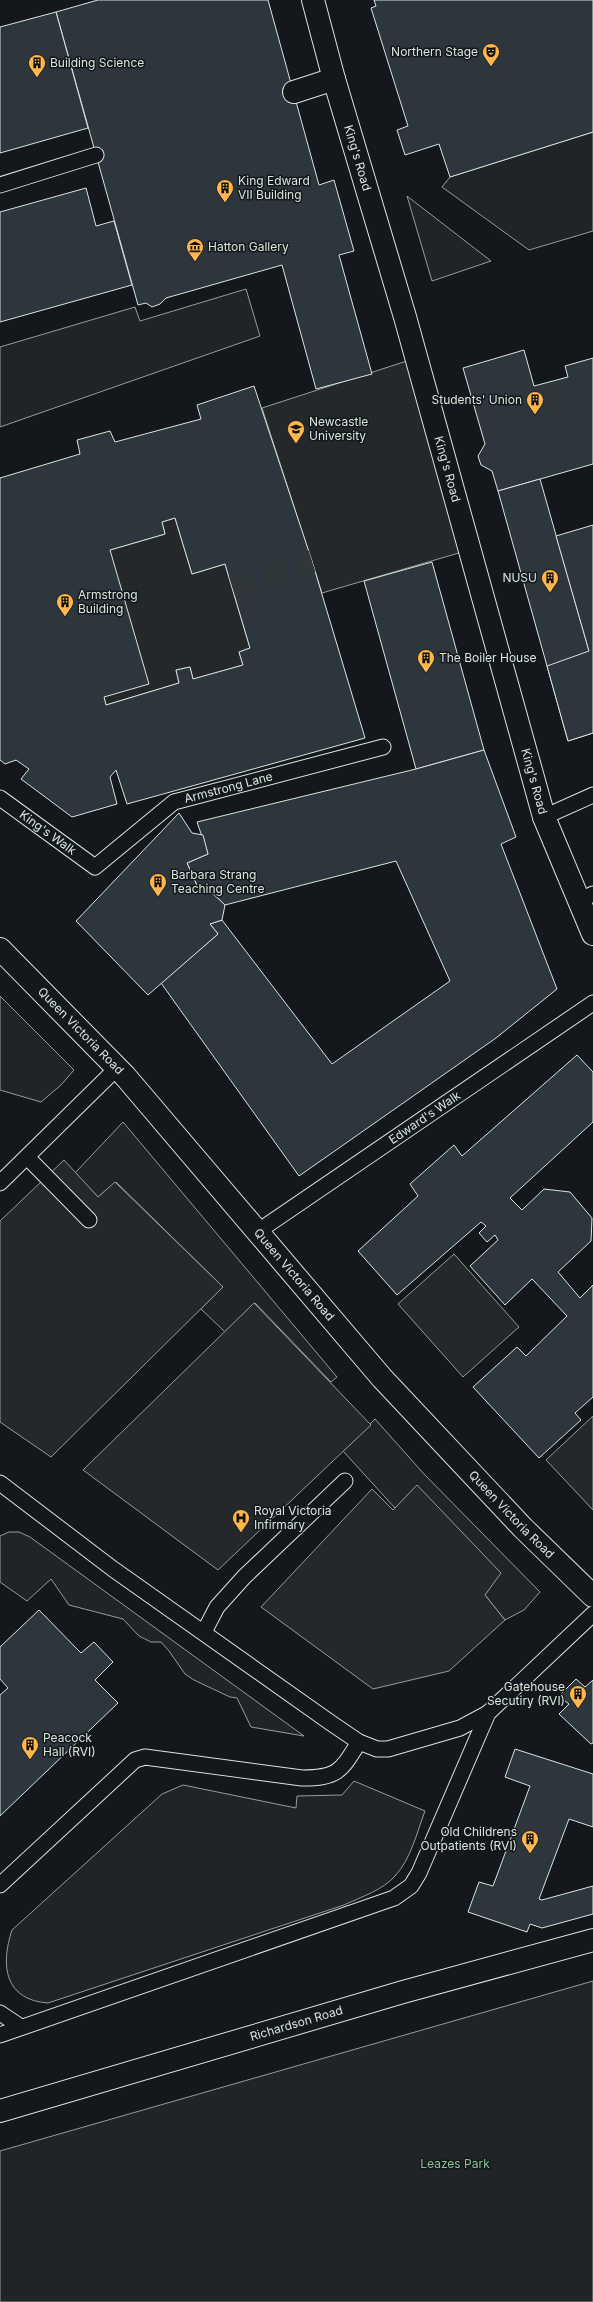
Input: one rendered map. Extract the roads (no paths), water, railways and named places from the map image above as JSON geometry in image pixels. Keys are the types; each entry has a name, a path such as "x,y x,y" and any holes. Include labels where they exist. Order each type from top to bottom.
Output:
{"street":[{"name":"King's Road","path":"313,0 334,79 405,317 544,817 585,897 593,934"},
{"path":"294,92 334,79"},
{"name":"Queen Victoria Road","path":"0,949 117,1068 171,1128 257,1232 382,1378 527,1532 593,1596"},
{"name":"Richardson Road","path":"0,2111 395,1994 593,1940"}],"lane":[{"path":"0,185 96,155"},
{"name":"Armstrong Lane","path":"94,867 174,802 383,747"},
{"path":"544,817 593,794"},
{"name":"King's Walk","path":"0,798 94,867"},
{"name":"Edward's Walk","path":"257,1232 593,1003"},
{"path":"0,1183 117,1068"},
{"path":"27,1157 89,1220"},
{"path":"204,1632 217,1607 244,1577 345,1481"},
{"path":"0,1483 113,1569 359,1742 378,1749 388,1749 446,1734 488,1714 593,1614"},
{"path":"0,2035 386,1901 404,1893 419,1874 488,1714"},
{"path":"0,1885 135,1760 145,1757 302,1778 323,1778 334,1774 345,1764 359,1742"},
{"path":"0,2013 22,2027"}],"tunnel":[{"path":"232,586 312,561"}],"place":[{"name":"Northern Stage","path":"491,67"},
{"name":"Building Science","path":"37,78"},
{"name":"King Edward VII Building","path":"225,203"},
{"name":"Hatton Gallery","path":"195,262"},
{"name":"Students' Union","path":"535,415"},
{"name":"Newcastle University","path":"296,444"},
{"name":"NUSU","path":"550,593"},
{"name":"Armstrong Building","path":"65,617"},
{"name":"The Boiler House","path":"426,673"},
{"name":"Barbara Strang Teaching Centre","path":"158,897"},
{"name":"Royal Victoria Infirmary","path":"241,1533"},
{"name":"Gatehouse Secutiry (RVI)","path":"578,1709"},
{"name":"Peacock Hall (RVI)","path":"30,1760"},
{"name":"Old Childrens Outpatients (RVI)","path":"530,1854"}],"park label":[{"name":"Leazes Park","path":"455,2164"}]}
